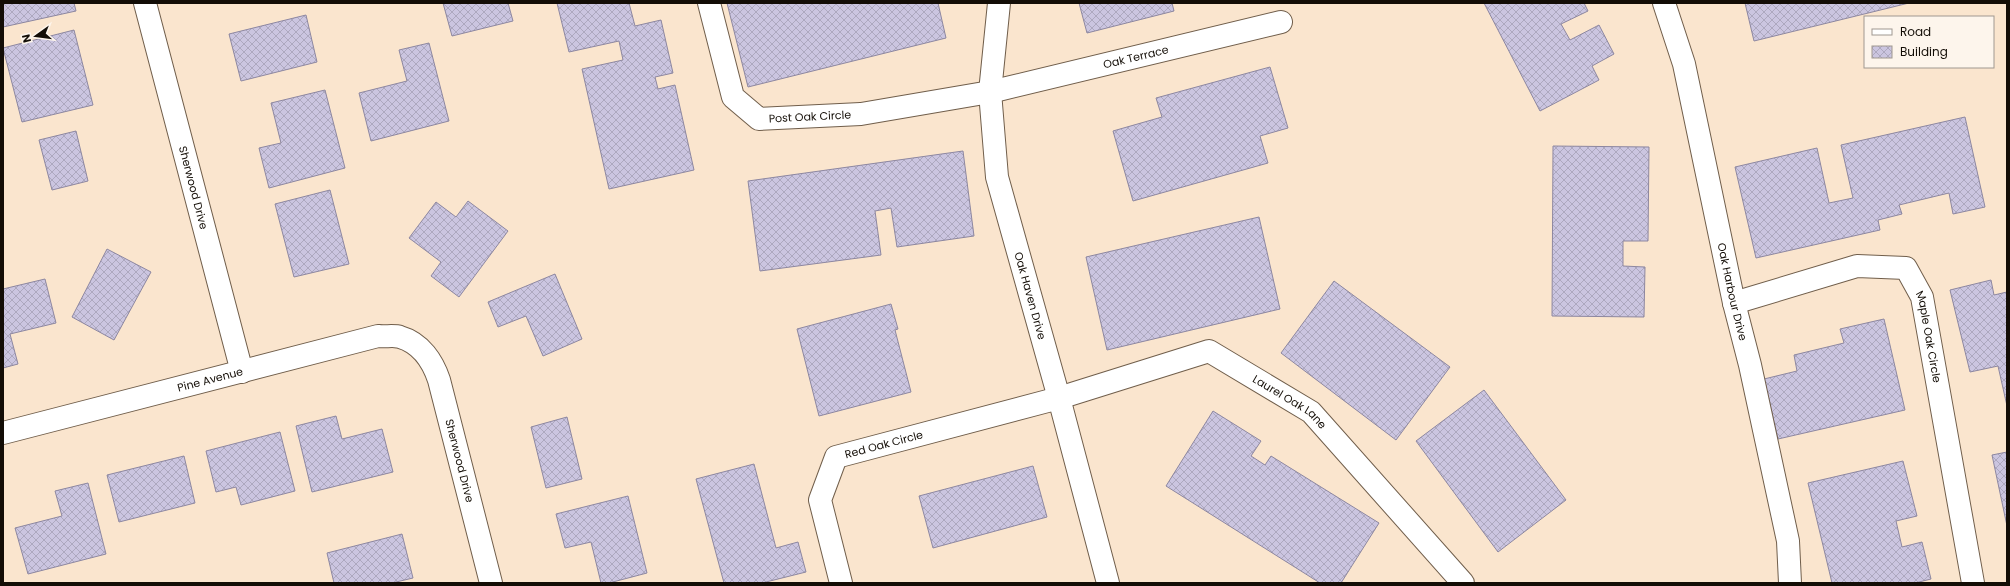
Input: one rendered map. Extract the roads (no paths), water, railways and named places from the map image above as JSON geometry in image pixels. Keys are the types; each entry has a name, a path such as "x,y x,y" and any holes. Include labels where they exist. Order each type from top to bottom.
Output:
{"street":[{"name":"Sherwood Drive","path":"145,3 242,372"},
{"name":"Post Oak Circle","path":"709,3 733,97 759,119 861,114 990,92"},
{"name":"Oak Haven Drive","path":"999,3 990,92 997,177 1059,398 1108,583"},
{"name":"Oak Harbour Drive","path":"1664,3 1684,64 1734,303 1750,365 1788,541 1790,583"},
{"name":"Oak Terrace","path":"990,92 1281,22"},
{"name":"Maple Oak Circle","path":"1734,303 1857,266 1906,268 1922,297 1973,583"},
{"name":"Pine Avenue","path":"3,433 378,336 400,337 416,345"},
{"name":"Sherwood Drive","path":"416,345 433,363 439,380 491,583"},
{"name":"Laurel Oak Lane","path":"1059,398 1209,351 1311,412 1462,583"},
{"name":"Red Oak Circle","path":"842,583 820,500 836,457 1059,398"}]}
